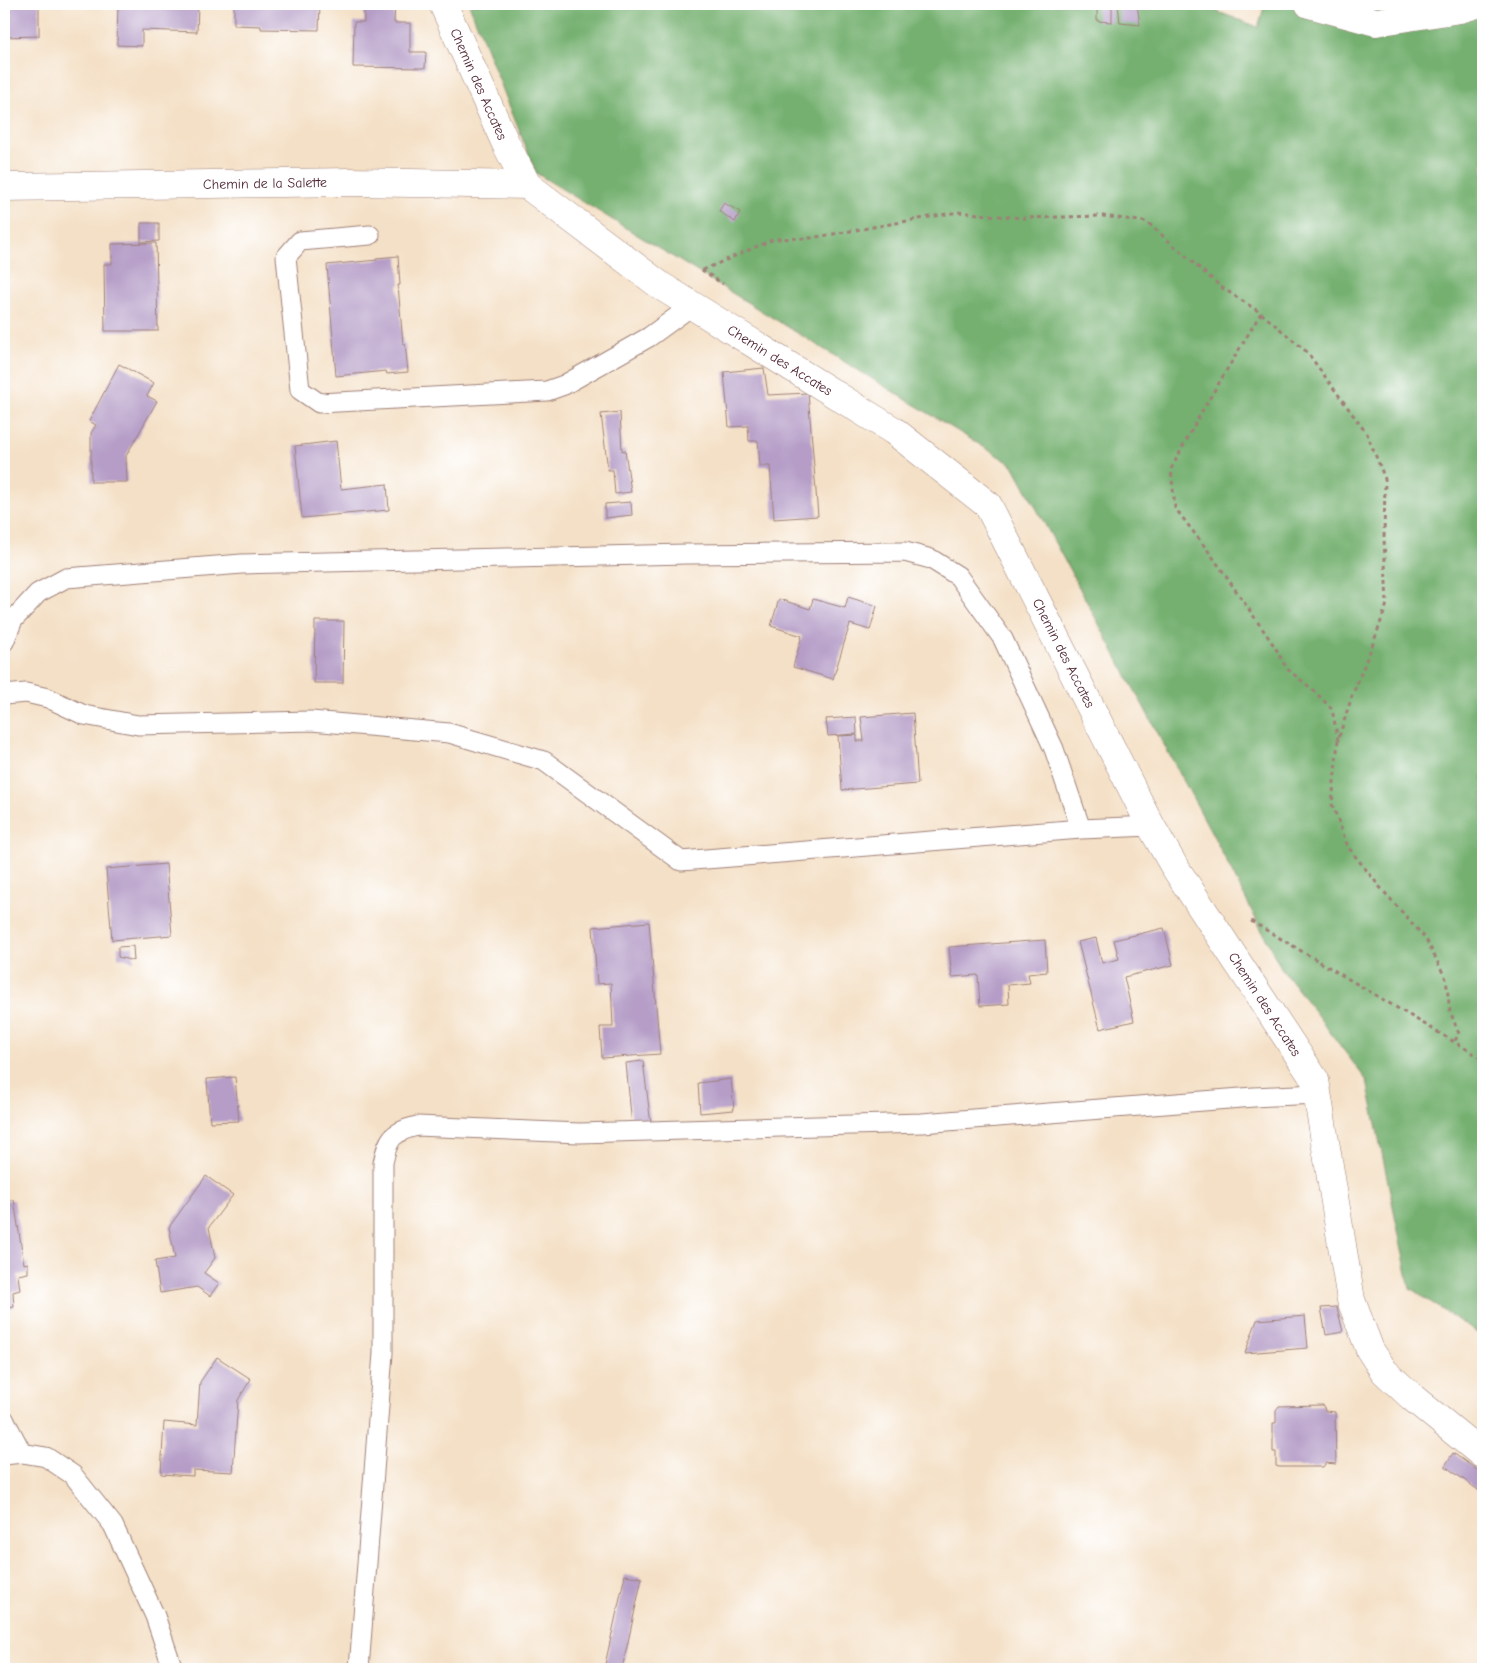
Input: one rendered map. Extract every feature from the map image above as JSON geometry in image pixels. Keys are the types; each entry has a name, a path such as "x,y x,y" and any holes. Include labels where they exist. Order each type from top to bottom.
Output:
{"street":[{"name":"Chemin des Accates","path":"443,4 505,142 527,185 662,286 894,432 988,505 1150,826 1174,866 1315,1080 1351,1300 1370,1350 1384,1371 1413,1398 1483,1455"},
{"path":"1309,4 1376,22 1460,9 1478,4"},
{"name":"Chemin de la Salette","path":"4,187 350,182 527,185"}],"lane":[{"path":"370,235 300,241 286,257 300,390 319,403 548,391 564,385 649,337 693,305"},
{"path":"4,642 13,620 38,593 66,578 242,564 687,554 905,552 931,559 958,576 1003,639 1054,749 1081,829"},
{"path":"4,695 26,693 48,698 84,715 138,726 311,721 448,733 544,762 681,861 1081,829 1150,826"},
{"path":"359,1669 383,1353 383,1163 387,1143 401,1130 417,1126 579,1133 922,1123 1254,1097 1318,1094"},
{"path":"4,1419 13,1454 46,1457 73,1476 113,1524 155,1616 173,1669"}],"path":[{"path":"703,270 774,239 811,238 958,212 1021,218 1103,216 1147,222 1221,287 1261,313 1307,352 1367,434 1385,479 1384,538 1387,604 1352,696 1338,740 1332,804 1348,847 1379,886 1426,939 1446,979 1450,1011 1459,1034 1454,1042"},
{"path":"1261,313 1206,403 1171,469 1175,508 1212,556 1275,647 1287,669 1312,688 1332,709 1338,740"}],"green space":[{"path":"469,4 1197,4 1258,27 1265,4 1483,4 1483,1337 1410,1288 1367,1081 1280,966 1214,837 1013,465 536,173"}],"building":[{"path":"4,4 39,4 39,36 4,37"},
{"path":"118,4 198,4 197,32 142,30 142,46 117,45"},
{"path":"234,4 320,4 319,30 261,29 261,26 234,25"},
{"path":"364,4 395,4 394,23 410,23 410,52 426,52 425,68 353,67 354,22 364,22"},
{"path":"1097,4 1112,5 1112,22 1097,21"},
{"path":"1118,4 1137,4 1140,25 1120,23"},
{"path":"724,203 740,212 735,222 719,211"},
{"path":"141,223 159,223 159,241 141,242"},
{"path":"156,243 158,331 105,331 104,264 112,264 112,244"},
{"path":"398,256 400,285 398,285 403,344 405,343 408,372 387,374 386,371 336,376 327,265"},
{"path":"119,364 154,383 147,396 157,401 126,456 127,482 91,482 91,433 96,425 89,421"},
{"path":"764,368 768,395 808,393 818,516 774,519 770,466 760,466 758,441 749,441 748,426 729,427 724,372"},
{"path":"620,412 622,451 625,450 631,492 615,494 613,470 608,470 601,414"},
{"path":"336,441 341,489 387,484 389,510 302,518 295,446"},
{"path":"631,502 632,515 605,518 605,504"},
{"path":"848,597 877,606 870,630 850,624 833,679 793,667 802,636 771,626 779,599 810,609 813,599 845,608"},
{"path":"315,621 344,621 343,683 314,683"},
{"path":"913,713 918,784 842,790 838,736 857,735 857,741 864,741 861,717"},
{"path":"856,717 857,734 828,736 826,719"},
{"path":"166,864 172,935 112,940 106,869"},
{"path":"649,922 660,1054 602,1058 600,1027 613,1027 611,983 597,984 593,927"},
{"path":"1164,928 1173,965 1124,977 1134,1021 1100,1029 1078,942 1096,938 1102,963 1119,959 1114,940"},
{"path":"1045,940 1047,972 1028,974 1030,983 1008,985 1009,1004 980,1006 978,975 952,977 949,947"},
{"path":"133,946 134,961 118,957 118,947"},
{"path":"643,1061 651,1124 632,1126 626,1063"},
{"path":"235,1077 239,1121 210,1122 207,1079"},
{"path":"731,1079 734,1110 700,1113 698,1083"},
{"path":"206,1176 233,1195 209,1227 215,1258 204,1273 219,1283 210,1296 197,1287 160,1293 155,1261 175,1258 169,1227"},
{"path":"4,1200 14,1200 24,1264 28,1263 28,1273 18,1275 20,1290 13,1292 14,1307 4,1309"},
{"path":"1337,1307 1343,1332 1326,1335 1321,1308"},
{"path":"1305,1316 1308,1348 1245,1353 1257,1320"},
{"path":"217,1357 251,1379 238,1400 233,1472 193,1470 193,1476 161,1474 164,1422 197,1425 200,1382"},
{"path":"1323,1405 1325,1411 1335,1412 1336,1464 1326,1463 1323,1467 1276,1466 1276,1452 1273,1452 1273,1423 1276,1423 1276,1410 1279,1406"},
{"path":"1453,1453 1483,1474 1483,1488 1481,1492 1445,1466"},
{"path":"625,1575 642,1578 622,1669 604,1669"}]}
